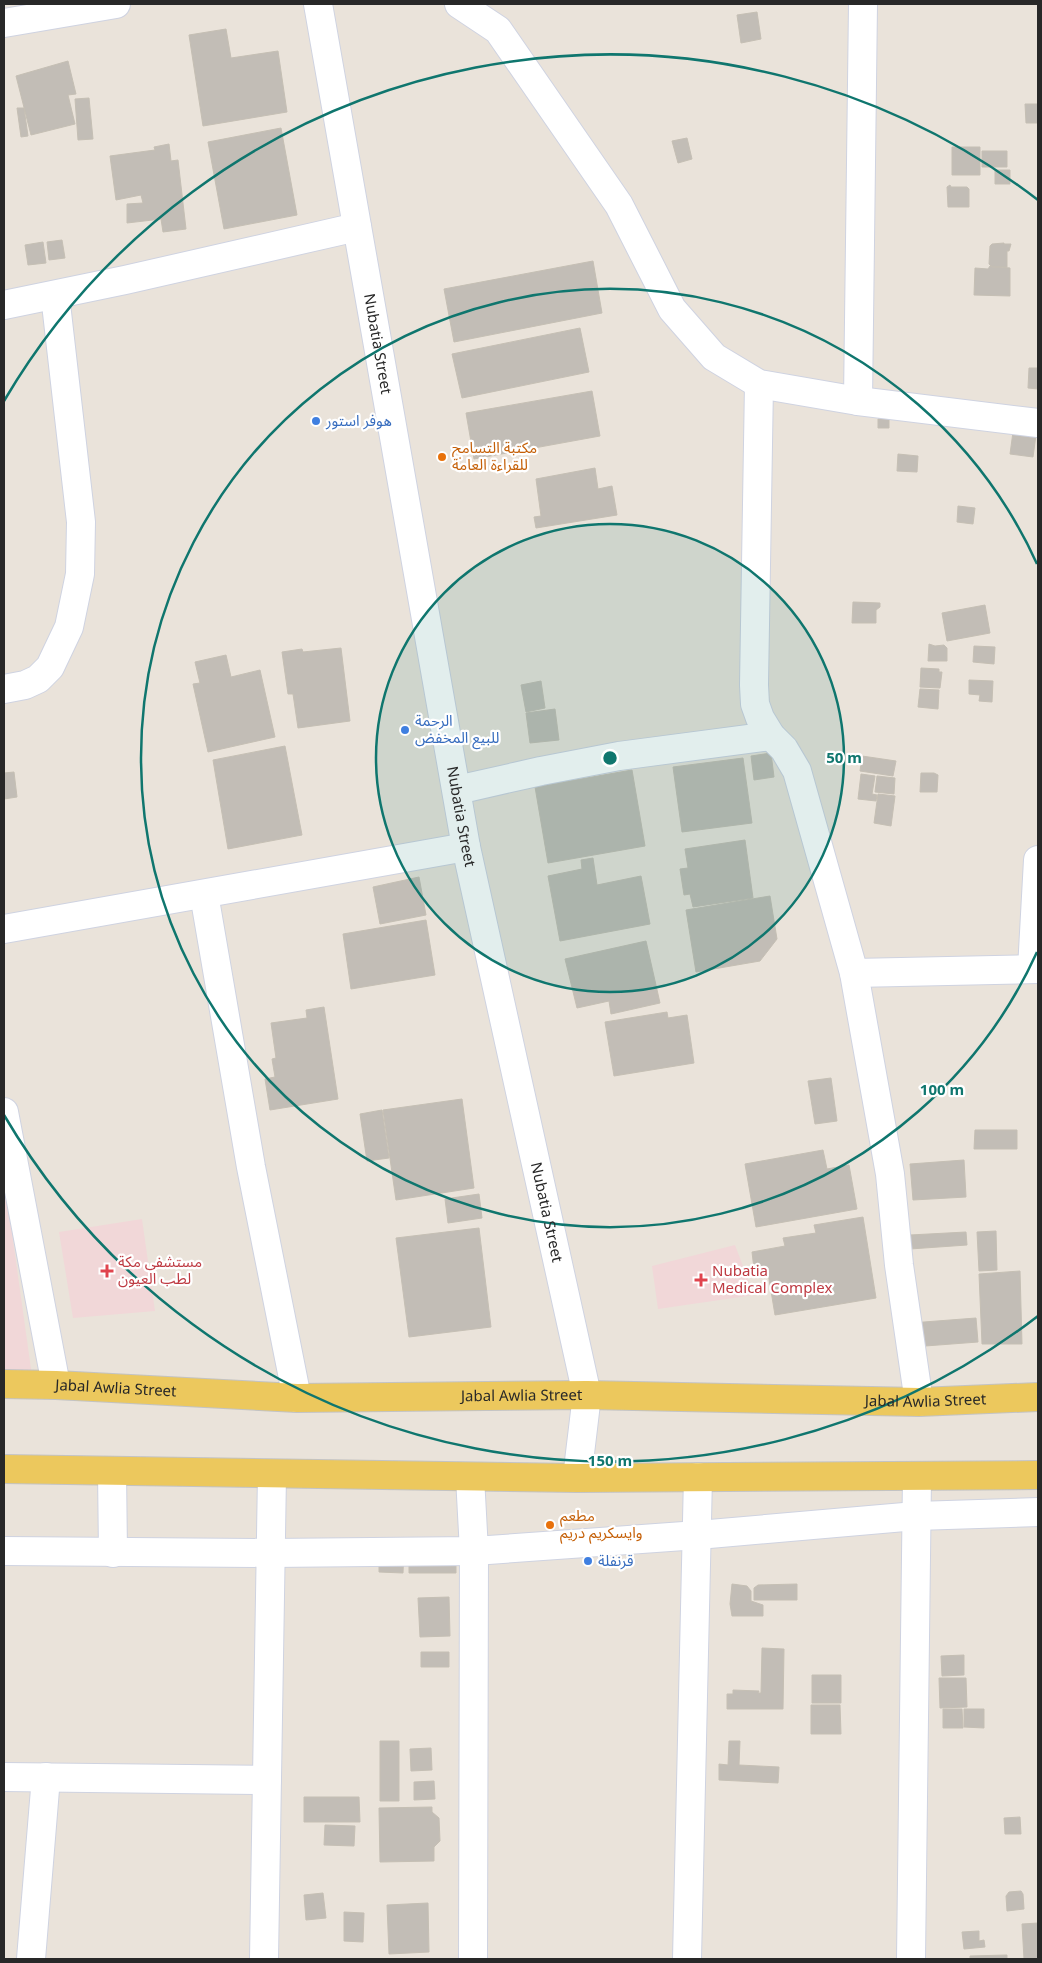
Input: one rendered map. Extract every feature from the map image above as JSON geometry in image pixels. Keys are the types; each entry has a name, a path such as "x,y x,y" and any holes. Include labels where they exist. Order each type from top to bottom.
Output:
{"main road":[{"name":"Jabal Awlia Street","path":"4,1384 297,1398 587,1395 919,1402 1038,1397"},
{"path":"4,1469 272,1475 578,1478 1038,1475"}],"street":[{"path":"4,23 52,9 116,4"},
{"name":"Nubatia Street","path":"318,4 466,847 587,1395 578,1478"},
{"path":"459,4 498,30 618,205 672,309 714,357 759,384 858,402 1038,423"},
{"path":"858,402 863,4"},
{"path":"4,305 357,227"},
{"path":"4,689 25,685 38,678 50,667 69,627 80,574 81,522 55,295"},
{"path":"759,384 754,685 756,704 760,718 771,736 784,749 797,772 854,973 890,1174 899,1265 919,1402"},
{"path":"457,790 609,758 771,736"},
{"path":"4,930 466,847"},
{"path":"854,973 1035,969 1038,860"},
{"path":"204,894 251,1166 297,1398"},
{"path":"4,1112 56,1385"},
{"path":"112,1471 113,1553"},
{"path":"264,1959 272,1475"},
{"path":"910,1959 917,1476"},
{"path":"470,1477 474,1551 473,1959"},
{"path":"687,1959 698,1477"},
{"path":"4,1551 113,1553 474,1551 698,1535 916,1516 1038,1512"},
{"path":"4,1777 267,1780"},
{"path":"31,1959 46,1777"}],"shaded area":[{"path":"5,1183 32,1376 4,1375"},
{"name":"مستشفى مكة لطب العيون","path":"142,1219 155,1311 73,1318 59,1232"},
{"name":"Nubatia Medical Complex","path":"735,1245 754,1295 658,1309 652,1266"}],"building":[{"path":"757,12 761,39 741,43 737,15"},
{"path":"226,29 231,58 278,51 287,112 203,126 189,35"},
{"path":"68,61 76,94 68,95 75,124 31,135 16,76"},
{"path":"89,98 93,139 78,140 75,99"},
{"path":"1025,104 1038,104 1038,123 1026,123"},
{"path":"17,108 24,108 28,136 21,137"},
{"path":"281,128 297,215 224,229 208,142"},
{"path":"687,138 692,159 678,163 672,141"},
{"path":"169,144 171,161 178,160 186,229 163,232 161,219 127,223 127,204 143,203 141,195 116,200 110,156 155,150 154,147"},
{"path":"952,147 980,147 980,175 952,175"},
{"path":"982,151 1007,151 1007,167 982,167"},
{"path":"995,170 1010,170 1010,184 995,184"},
{"path":"950,185 951,187 967,187 969,189 969,207 948,207 947,187"},
{"path":"62,240 65,258 49,260 47,242"},
{"path":"43,242 46,263 28,265 25,245"},
{"path":"992,244 1011,244 1009,251 1007,251 1007,267 992,267 989,264 990,246"},
{"path":"593,261 602,313 454,342 444,289"},
{"path":"990,266 1010,268 1010,296 974,295 975,268 988,269"},
{"path":"580,328 589,372 462,398 452,354"},
{"path":"1029,368 1038,368 1038,389 1028,388"},
{"path":"592,391 600,436 474,459 466,413"},
{"path":"878,419 889,419 889,428 878,428"},
{"path":"1013,432 1036,435 1033,457 1010,454"},
{"path":"898,454 918,456 917,472 897,471"},
{"path":"595,468 598,489 612,486 617,515 536,528 534,517 541,516 536,479"},
{"path":"958,506 975,508 973,524 957,522"},
{"path":"853,602 880,603 880,607 876,610 876,623 852,623"},
{"path":"985,605 990,633 947,641 942,613"},
{"path":"929,644 935,646 944,645 947,648 947,661 928,661"},
{"path":"974,646 995,647 994,664 973,662"},
{"path":"341,648 350,721 298,728 293,694 288,694 282,652 302,649 303,652"},
{"path":"226,655 231,677 260,670 275,737 208,752 193,684 200,683 195,662"},
{"path":"921,668 939,669 939,672 942,672 940,688 920,687"},
{"path":"969,680 993,681 992,702 979,701 980,695 969,694"},
{"path":"541,681 545,708 526,712 521,685"},
{"path":"920,689 939,690 938,709 918,707"},
{"path":"555,709 559,740 530,743 526,713"},
{"path":"285,746 302,835 228,849 213,760"},
{"path":"771,753 774,777 754,780 751,756"},
{"path":"862,756 896,761 893,776 860,771"},
{"path":"743,758 752,823 682,832 673,767"},
{"path":"632,770 645,846 548,863 535,787"},
{"path":"14,772 17,797 4,799 4,773"},
{"path":"921,773 934,773 938,775 937,792 920,792"},
{"path":"861,774 875,776 872,794 877,795 876,801 858,799"},
{"path":"877,776 895,778 894,794 875,792"},
{"path":"878,794 895,796 891,826 874,823"},
{"path":"745,840 753,898 693,907 690,894 684,895 680,869 688,868 685,849"},
{"path":"593,858 597,885 641,876 650,924 560,941 548,876 582,869 581,860"},
{"path":"419,877 426,915 380,924 373,887"},
{"path":"770,896 777,939 760,961 696,972 686,910"},
{"path":"426,920 435,975 351,989 343,934"},
{"path":"646,941 660,1003 611,1014 609,1001 577,1008 565,959"},
{"path":"324,1007 338,1099 270,1110 265,1079 275,1077 272,1059 276,1058 271,1023 307,1018 306,1010"},
{"path":"667,1012 668,1018 687,1015 694,1063 614,1076 605,1022"},
{"path":"831,1078 837,1121 815,1124 808,1081"},
{"path":"462,1099 474,1188 396,1200 383,1110"},
{"path":"382,1110 389,1158 367,1161 360,1114"},
{"path":"975,1130 1017,1130 1017,1149 974,1149"},
{"path":"823,1150 827,1169 849,1165 857,1209 756,1227 745,1164"},
{"path":"964,1160 966,1197 913,1200 910,1164"},
{"path":"479,1194 482,1218 448,1223 445,1199"},
{"path":"863,1217 876,1298 775,1315 767,1267 754,1269 752,1252 785,1246 783,1238 816,1233 814,1225"},
{"path":"479,1228 491,1327 409,1337 396,1238"},
{"path":"996,1231 997,1270 979,1271 977,1232"},
{"path":"966,1232 967,1245 910,1249 910,1235"},
{"path":"1020,1271 1022,1344 982,1344 979,1274"},
{"path":"976,1318 978,1342 912,1347 911,1323"},
{"path":"379,1549 404,1549 403,1573 379,1572"},
{"path":"409,1551 456,1551 456,1573 409,1573"},
{"path":"732,1584 747,1586 751,1591 751,1601 763,1605 763,1616 732,1616 730,1604"},
{"path":"797,1584 797,1600 754,1600 754,1588 758,1585"},
{"path":"449,1597 450,1636 420,1637 418,1598"},
{"path":"762,1648 784,1649 783,1709 727,1709 727,1694 733,1694 733,1690 759,1691 758,1693 761,1693"},
{"path":"421,1652 449,1652 449,1667 421,1667"},
{"path":"964,1655 964,1675 942,1676 941,1656"},
{"path":"812,1675 841,1675 841,1703 812,1703"},
{"path":"939,1678 966,1678 967,1707 940,1708"},
{"path":"811,1705 840,1705 841,1734 811,1734"},
{"path":"943,1709 962,1709 963,1728 943,1728"},
{"path":"964,1709 984,1709 984,1728 964,1727"},
{"path":"380,1741 399,1741 399,1801 380,1801"},
{"path":"729,1741 740,1741 739,1765 779,1767 778,1783 719,1780 719,1764 728,1765"},
{"path":"431,1748 432,1770 411,1771 410,1749"},
{"path":"434,1781 435,1799 414,1800 414,1782"},
{"path":"304,1797 359,1797 360,1822 304,1822"},
{"path":"432,1807 432,1812 439,1818 440,1841 434,1847 434,1861 380,1862 379,1808"},
{"path":"1020,1817 1021,1834 1005,1834 1004,1818"},
{"path":"325,1825 355,1826 354,1846 324,1845"},
{"path":"1021,1891 1024,1909 1007,1911 1006,1896 1009,1892"},
{"path":"323,1893 326,1918 306,1920 304,1895"},
{"path":"428,1903 429,1952 389,1954 387,1905"},
{"path":"344,1912 364,1913 363,1942 344,1941"},
{"path":"1038,1923 1038,1959 1024,1959 1022,1924"},
{"path":"979,1931 979,1941 984,1940 985,1947 964,1949 962,1932"},
{"path":"1007,1955 1007,1959 970,1959 970,1956"}],"place":[{"name":"هوفر استور","path":"316,421"},
{"name":"مكتبة التسامح للقراءة العامة","path":"442,457"},
{"name":"الرحمة للبيع المخفض","path":"405,730"},
{"name":"مستشفى مكة لطب العيون","path":"107,1271"},
{"name":"Nubatia Medical Complex","path":"701,1280"},
{"name":"مطعم وايسكريم دريم","path":"550,1525"},
{"name":"قرنفلة","path":"588,1561"}]}
